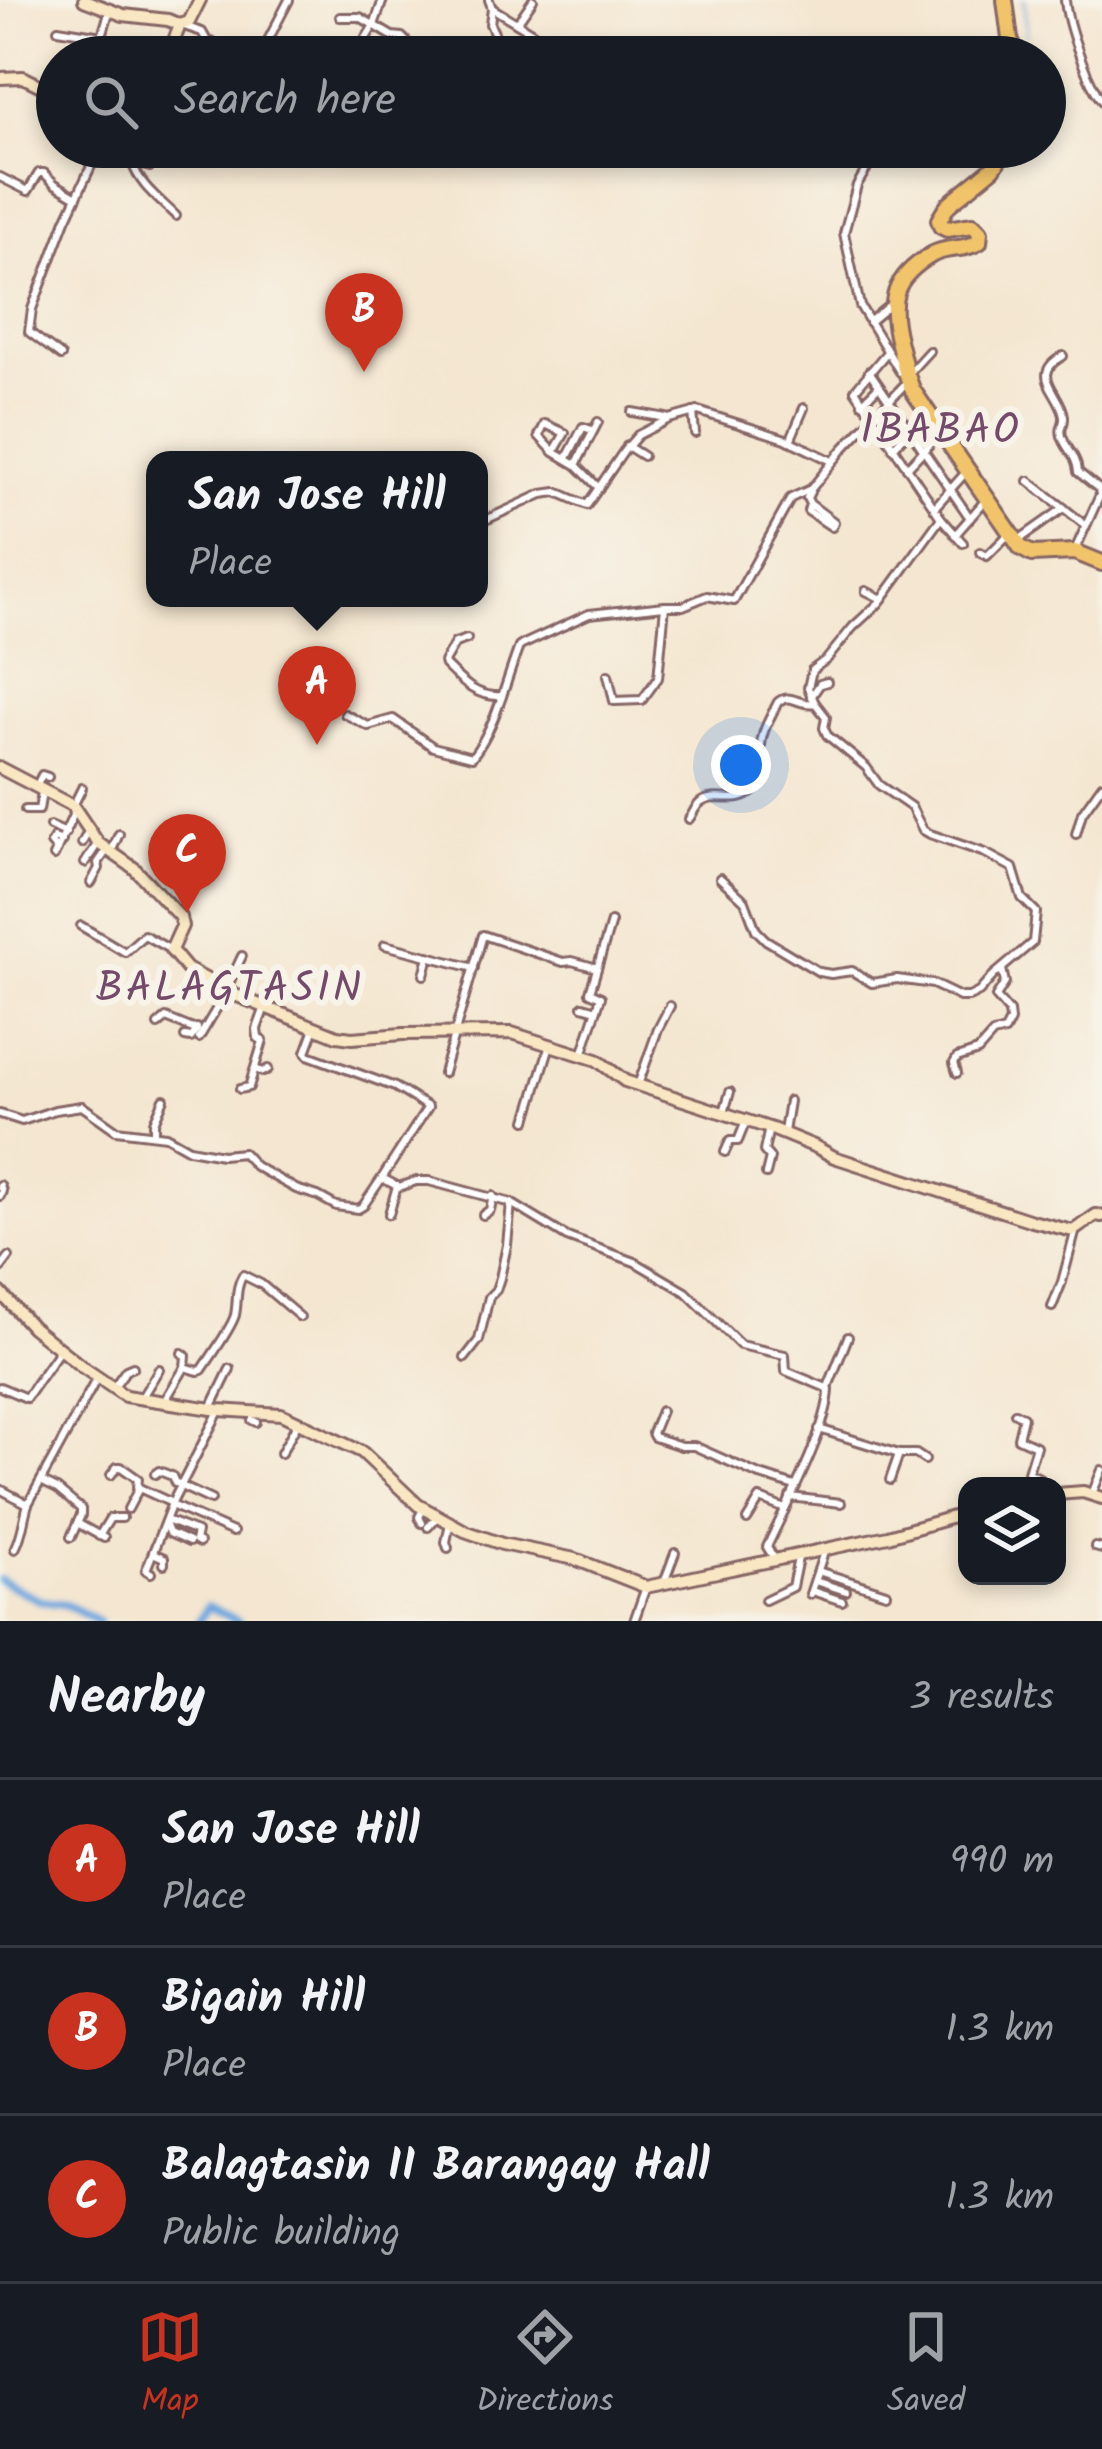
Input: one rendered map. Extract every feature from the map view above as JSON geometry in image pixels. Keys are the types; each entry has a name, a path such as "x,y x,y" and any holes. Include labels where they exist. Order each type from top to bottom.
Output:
{"main road":[{"path":"1005,0 1010,36"},
{"path":"993,168 948,205 939,220 947,229 973,225 980,232 979,242 928,257 902,281 892,303 893,347 968,471 1026,552 1075,552 1102,563"}],"street":[{"path":"84,0 123,15 168,20 204,36"},
{"path":"177,36 200,0"},
{"path":"271,36 289,0"},
{"path":"367,36 383,0"},
{"path":"517,23 533,0"},
{"path":"1065,0 1067,22 1102,100"},
{"path":"490,4 534,36"},
{"path":"490,4 495,36"},
{"path":"58,29 102,36 110,10"},
{"path":"340,17 360,17 392,36"},
{"path":"0,78 23,77 36,84"},
{"path":"62,356 28,329 91,168"},
{"path":"134,168 143,185 176,216"},
{"path":"867,168 857,185 844,233 860,307 893,347 855,388 934,508 963,543"},
{"path":"0,177 28,191 44,172 77,197"},
{"path":"869,322 892,303"},
{"path":"810,504 811,489 832,461 929,351"},
{"path":"1063,356 1051,364 1047,374 1064,415 1062,436 1077,459 1078,472 1100,495 1075,552"},
{"path":"869,371 970,518"},
{"path":"862,403 879,386"},
{"path":"790,441 804,408"},
{"path":"632,412 669,419"},
{"path":"488,518 555,491 587,505 638,435 693,412 790,441 832,461"},
{"path":"693,412 694,433"},
{"path":"893,448 934,415"},
{"path":"907,468 924,450 934,415"},
{"path":"554,452 565,433 545,424 538,436 554,452 576,465 599,488"},
{"path":"566,458 583,427 595,426 576,465"},
{"path":"627,446 644,456"},
{"path":"934,508 968,471"},
{"path":"1029,481 1085,525"},
{"path":"345,714 364,726 393,719 433,747 472,757 484,739 519,647 589,614 688,605 707,596 734,601 791,498 811,489"},
{"path":"955,535 987,499"},
{"path":"980,553 986,556 1064,508"},
{"path":"720,878 745,901 756,930 766,940 819,972 851,971 872,983 897,979 932,984 965,997 979,992 1035,940 1036,912 1022,898 1015,871 985,853 927,833 911,807 827,735 826,717 808,685 812,670 882,598 941,518"},
{"path":"866,591 882,598"},
{"path":"608,675 614,701 642,700 655,686 665,606"},
{"path":"467,639 455,643 445,665 471,689 502,696"},
{"path":"689,819 700,802 749,795 762,773 761,741 778,702 790,698 805,705 813,700 820,684 827,682"},
{"path":"816,722 822,711"},
{"path":"0,768 74,808 109,854 134,868 180,917 182,926 172,950"},
{"path":"25,810 39,811 42,775 48,777"},
{"path":"50,826 60,845 82,788"},
{"path":"1076,834 1078,820 1101,789"},
{"path":"82,843 89,830"},
{"path":"91,884 98,863 109,854 119,834"},
{"path":"85,862 109,854"},
{"path":"582,1054 601,997 590,992 611,922"},
{"path":"81,926 125,952 144,935 172,950 196,974 315,1028 352,1038 512,1033 582,1054 620,1078 783,1133 852,1164 1032,1221 1068,1231 1102,1216"},
{"path":"443,1073 485,935 563,962 597,968"},
{"path":"385,945 474,968"},
{"path":"185,1037 200,1032 242,956"},
{"path":"424,975 429,956"},
{"path":"957,1073 957,1058 978,1051 1007,1027 1009,1012 996,997 1005,983 1002,970"},
{"path":"185,995 196,974"},
{"path":"584,1006 597,1010"},
{"path":"638,1085 670,1006"},
{"path":"240,1089 249,1087 255,1069 263,1041 257,1029 265,1007"},
{"path":"158,1025 166,1018 200,1032"},
{"path":"0,1114 22,1121 80,1106 116,1130 169,1137 189,1148 222,1155 243,1153 258,1168 296,1190 336,1206 363,1206 428,1107 395,1087 308,1055 315,1028"},
{"path":"527,1120 550,1045"},
{"path":"255,1069 268,1070"},
{"path":"723,1114 730,1093"},
{"path":"154,1134 164,1099"},
{"path":"783,1133 789,1101"},
{"path":"725,1152 730,1141 738,1141 746,1121"},
{"path":"766,1174 769,1128"},
{"path":"382,1178 397,1186 421,1180 511,1203 567,1237 644,1267 686,1292 740,1345 785,1355 786,1371 828,1387"},
{"path":"0,1185 0,1196"},
{"path":"389,1214 397,1186"},
{"path":"483,1215 490,1210 493,1196"},
{"path":"465,1358 479,1339 489,1297 500,1278 511,1203"},
{"path":"1052,1306 1076,1230"},
{"path":"0,1269 9,1256"},
{"path":"184,1367 202,1370 229,1329 236,1310 237,1282 244,1274 300,1317"},
{"path":"0,1292 32,1327 125,1396 249,1418 281,1414 362,1452 428,1519 450,1523 483,1544 575,1559 646,1587 888,1536 958,1516"},
{"path":"774,1558 767,1547 819,1429 830,1397 828,1387 848,1337"},
{"path":"0,1388 26,1398 60,1349"},
{"path":"164,1402 184,1367 182,1353"},
{"path":"113,1388 133,1367"},
{"path":"142,1398 159,1369"},
{"path":"151,1573 146,1570 171,1505 230,1369"},
{"path":"15,1549 28,1504 98,1378"},
{"path":"661,1411 654,1437 694,1446 795,1486"},
{"path":"1015,1413 1023,1417 1018,1438 1036,1445 1028,1472 1037,1477"},
{"path":"281,1453 298,1422"},
{"path":"819,1429 925,1460"},
{"path":"890,1480 899,1454"},
{"path":"112,1475 121,1467 138,1479 139,1488 128,1509"},
{"path":"1066,1494 1097,1496 1102,1470"},
{"path":"155,1474 172,1476 175,1483 212,1500"},
{"path":"40,1481 82,1512 69,1535"},
{"path":"139,1488 196,1520"},
{"path":"1,1491 28,1504"},
{"path":"790,1497 841,1503"},
{"path":"747,1520 760,1499 785,1509"},
{"path":"171,1505 233,1532"},
{"path":"78,1521 104,1537 111,1517 122,1518"},
{"path":"166,1522 169,1533 189,1542"},
{"path":"166,1522 197,1532 199,1543"},
{"path":"448,1548 450,1523"},
{"path":"825,1548 811,1593 842,1604 849,1582"},
{"path":"153,1553 164,1558 164,1564"},
{"path":"663,1584 675,1553"},
{"path":"765,1600 792,1587 799,1554"},
{"path":"818,1571 886,1593"},
{"path":"814,1581 846,1592"},
{"path":"634,1621 646,1587"}],"waterway":[{"path":"1024,0 1026,35"},
{"path":"0,1580 98,1621"},
{"path":"199,1621 208,1606 238,1621"}],"place":[{"name":"Bigain Hill","path":"364,372"},
{"name":"San Jose Hill","path":"317,745"},
{"name":"Balagtasin II Barangay Hall","path":"187,913"}],"district":[{"name":"IBABAO","path":"941,431"},
{"name":"BALAGTASIN","path":"230,989"}]}
